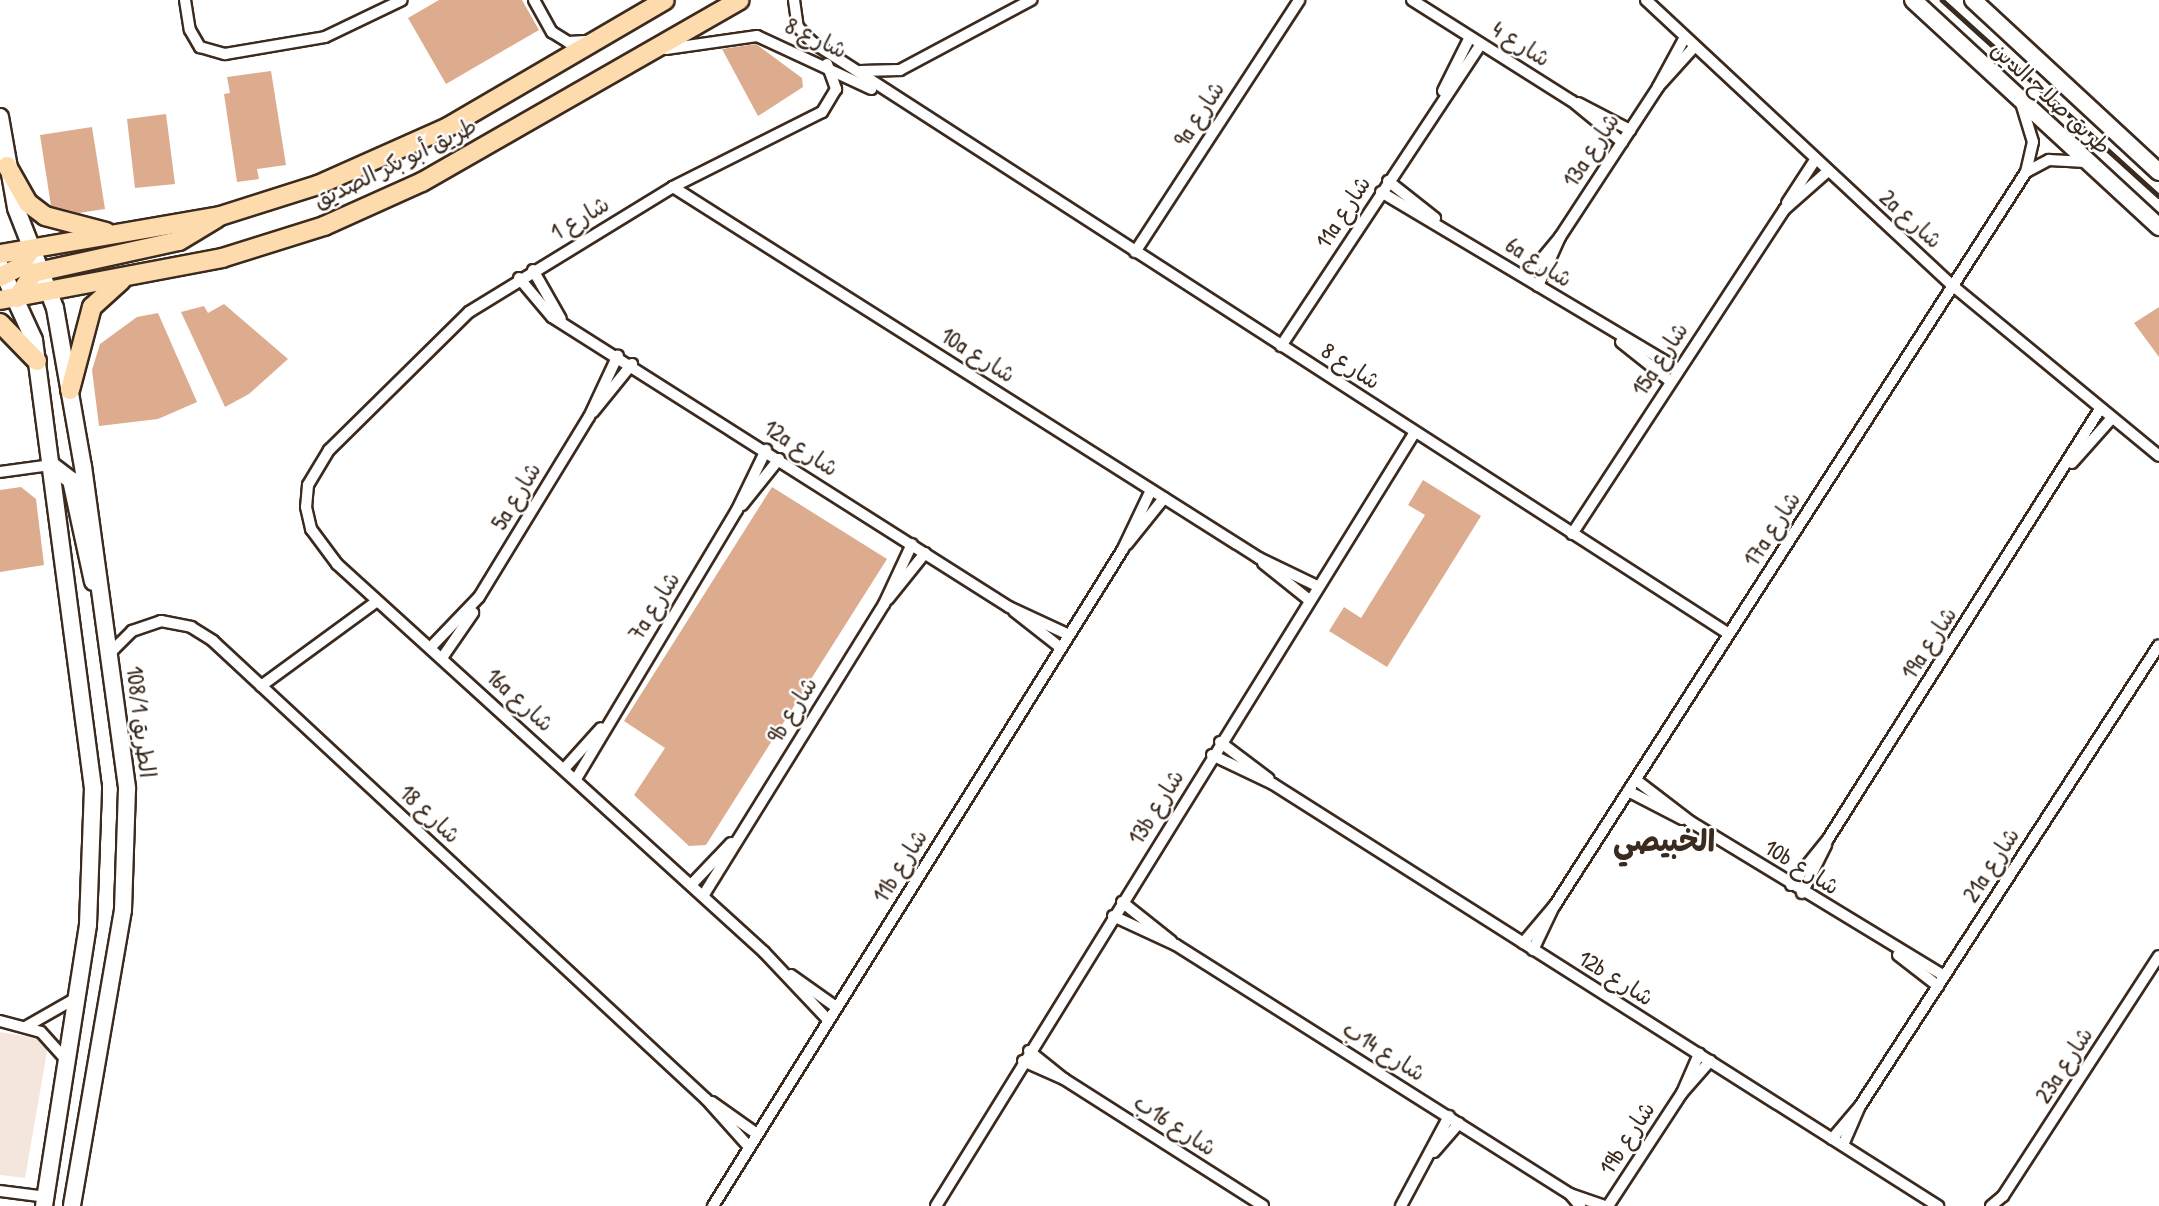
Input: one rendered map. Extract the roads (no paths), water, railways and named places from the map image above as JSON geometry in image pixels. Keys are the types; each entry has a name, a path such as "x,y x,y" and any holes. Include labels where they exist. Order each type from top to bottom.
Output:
{"main road":[{"name":"طريق أبو بكر الصديق","path":"0,254 220,216 318,185 405,149 665,0"},
{"name":"طريق أبو بكر الصديق","path":"8,299 139,274 274,243 374,205 740,0"},
{"path":"7,166 28,203 45,216 116,234"},
{"path":"8,299 25,280 42,270 179,241 220,216"},
{"path":"2,273 30,249"},
{"path":"69,390 92,307 104,292 139,274"},
{"path":"0,323 37,360"}],"street":[{"path":"185,0 194,39 216,54 325,37 402,0"},
{"path":"534,0 552,32 568,42 596,40"},
{"name":"شارع 8","path":"794,0 794,15 806,37 851,68 1729,634"},
{"path":"851,68 869,73 900,70 1031,0"},
{"name":"9a شارع","path":"1135,252 1299,0"},
{"name":"شارع 4","path":"1412,0 1572,101 1630,130"},
{"name":"2a شارع","path":"1646,0 1815,160 1953,285 2100,410 2159,456"},
{"name":"طريق صلاح الدين","path":"1913,0 2018,100 2159,227"},
{"path":"1973,0 2159,172"},
{"name":"شارع 8","path":"652,51 728,36 757,36 827,64 950,133"},
{"name":"11a شارع","path":"1440,100 1470,37"},
{"name":"13a شارع","path":"1526,278 1560,237 1658,87 1685,37"},
{"name":"11a شارع","path":"1281,346 1440,100 1481,44"},
{"name":"13a شارع","path":"1658,87 1695,46"},
{"name":"شارع 1","path":"345,434 455,325 519,278 673,187 822,112 836,89 827,64"},
{"name":"17a شارع","path":"1533,950 1553,908 2026,172 2033,134 2018,100"},
{"name":"شارع 4","path":"1572,101 1622,142"},
{"name":"108/1 الطريق","path":"0,117 7,166 30,249 51,292 101,596 127,789 128,870 72,1206"},
{"name":"15a شارع","path":"1572,534 1815,160"},
{"path":"2026,172 2049,160 2087,163"},
{"name":"15a شارع","path":"1785,209 1828,171"},
{"name":"6a شارع","path":"1388,181 1442,225"},
{"name":"10a شارع","path":"673,187 1259,558 1317,586"},
{"name":"6a شارع","path":"1381,192 1442,225 1615,335 1678,369"},
{"name":"13a شارع","path":"1538,286 1560,237"},
{"name":"12a شارع","path":"533,270 551,306 568,326"},
{"path":"0,1191 45,1201 79,995 93,864 93,788 37,360 8,299 2,273"},
{"name":"12a شارع","path":"519,278 539,306 568,326 618,355 1009,607 1061,648"},
{"name":"6a شارع","path":"1615,335 1670,381"},
{"name":"5a شارع","path":"442,658 589,416 618,355"},
{"name":"5a شارع","path":"589,416 632,364"},
{"name":"19a شارع","path":"1791,885 1828,839 2065,470 2100,410"},
{"name":"19a شارع","path":"2065,470 2111,419"},
{"name":"13b شارع","path":"936,1206 1308,599 1415,432"},
{"name":"16a شارع","path":"345,434 317,464 306,507 321,548 786,972 828,1020"},
{"name":"7a شارع","path":"576,779 606,724 737,510 766,450"},
{"name":"7a شارع","path":"737,510 779,459"},
{"path":"0,472 51,465 71,480 85,561 101,596"},
{"name":"11b شارع","path":"1123,549 1151,490"},
{"name":"11b شارع","path":"713,1206 1123,549 1164,498"},
{"name":"9b شارع","path":"884,604 912,544"},
{"name":"9b شارع","path":"703,896 884,604 925,553"},
{"name":"10a شارع","path":"1259,558 1308,599"},
{"name":"5a شارع","path":"431,648 479,597"},
{"path":"261,686 377,601"},
{"name":"12a شارع","path":"1009,607 1069,635"},
{"name":"شارع 18","path":"109,654 145,624 176,622 213,641 706,1099 749,1147"},
{"name":"21a شارع","path":"1832,1139 1859,1108 2159,645"},
{"name":"7a شارع","path":"564,769 606,724"},
{"name":"12b شارع","path":"1220,742 1273,784 1938,1206"},
{"name":"12b شارع","path":"1212,755 1273,784"},
{"name":"10b شارع","path":"1636,780 1691,822 1941,981"},
{"name":"10b شارع","path":"1628,791 1691,822"},
{"name":"19a شارع","path":"1802,892 1828,839"},
{"name":"9b شارع","path":"691,885 736,840"},
{"name":"شارع 14ب","path":"1122,902 1176,945 1570,1194 1606,1206"},
{"name":"17a شارع","path":"1523,943 1553,908"},
{"name":"شارع 14ب","path":"1113,916 1176,945"},
{"name":"23a شارع","path":"1991,1206 2003,1201 2159,956"},
{"name":"16a شارع","path":"786,972 836,1007"},
{"path":"27,1026 56,1014 79,995"},
{"path":"0,1021 27,1026 52,1040 68,1065"},
{"name":"شارع 16ب","path":"1029,1051 1064,1079 1263,1206"},
{"name":"19b شارع","path":"1682,1093 1699,1055"},
{"name":"شارع 16ب","path":"1023,1061 1064,1079"},
{"name":"19b شارع","path":"1606,1206 1682,1093 1710,1062"},
{"name":"شارع 18","path":"706,1099 757,1134"},
{"name":"21a شارع","path":"1843,1146 1859,1108"},
{"path":"1401,1206 1434,1152 1449,1116"},
{"path":"1434,1152 1460,1123"},
{"name":"شارع 14ب","path":"1570,1194 1580,1206"}],"railway":[{"path":"1942,0 2159,196"}],"district":[{"name":"الخبيصي","path":"1664,840"}]}
